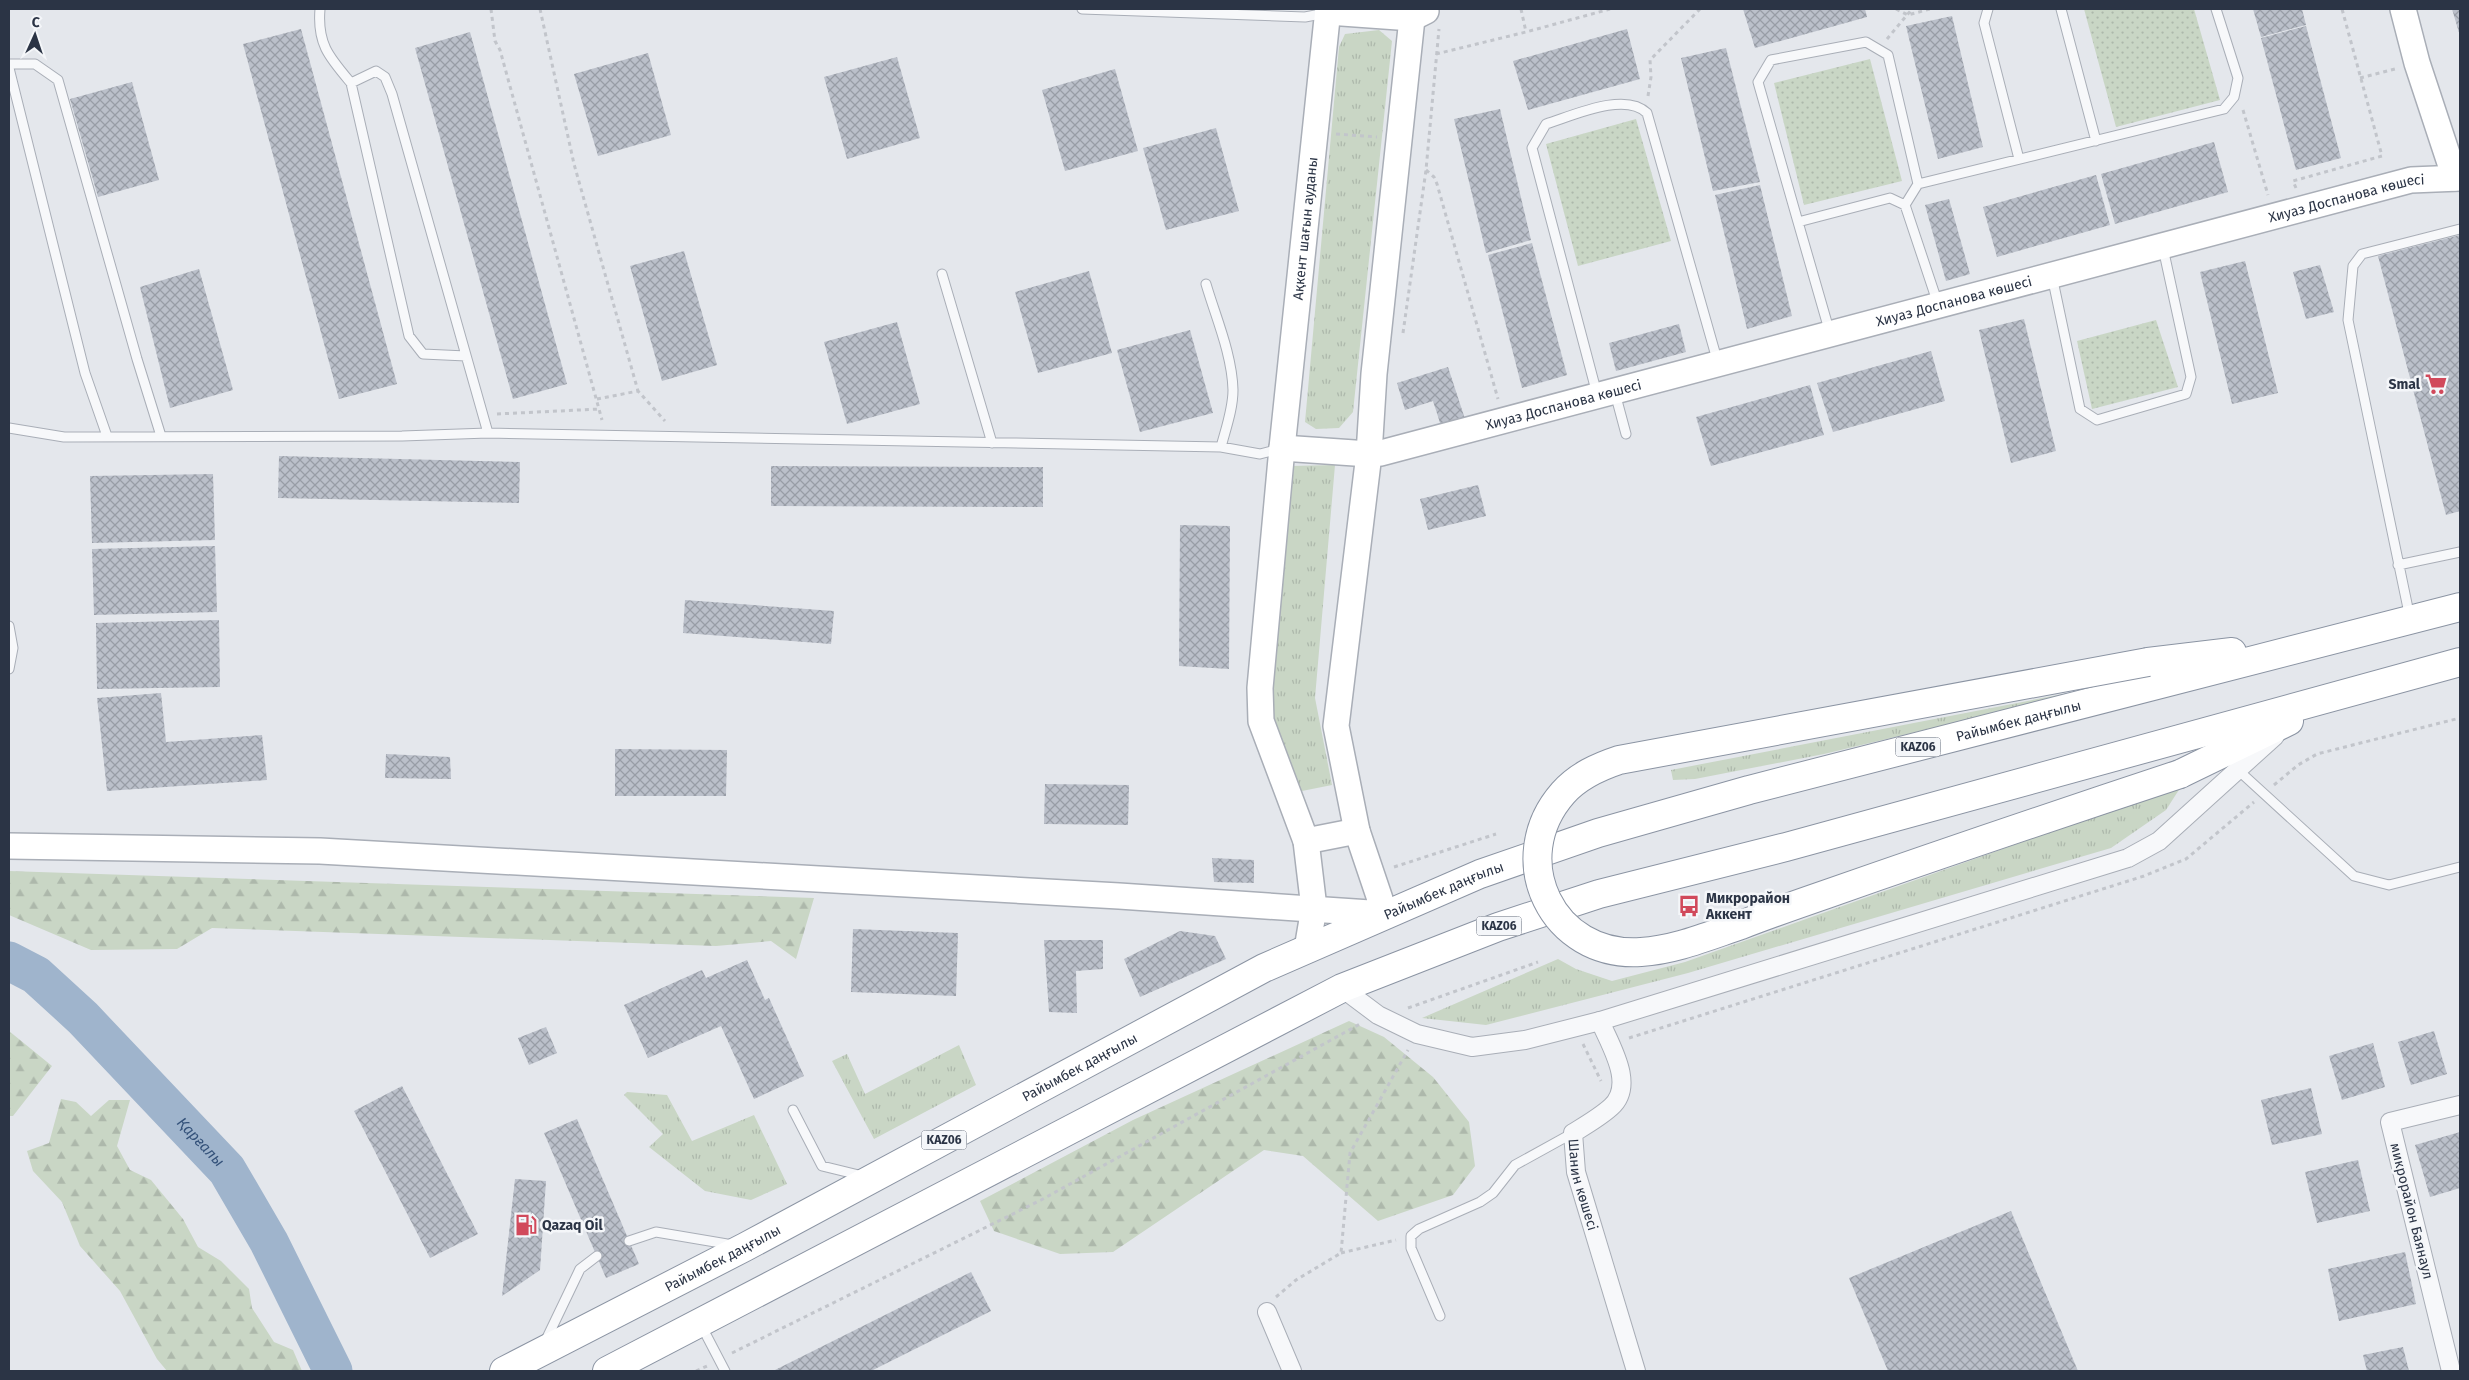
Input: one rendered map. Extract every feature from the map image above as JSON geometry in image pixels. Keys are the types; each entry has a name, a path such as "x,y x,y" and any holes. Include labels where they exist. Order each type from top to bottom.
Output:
{"highway":[{"name":"Райымбек даңғылы","path":"504,1371 745,1247 1264,968 1480,874 1589,837 1730,795 2460,607"},
{"path":"2340,639 2148,662 1619,760 1596,768 1574,782 1563,793 1548,814 1539,842 1540,880 1552,911 1561,923 1580,939 1607,950 1640,952 1657,950 1704,938 1921,861 2180,774 2350,691"},
{"name":"KАZ06","path":"607,1371 701,1324 1342,988 1498,927 1599,894 1786,847 2460,662"}],"street":[{"name":"Хиуаз Доспанова көшесі","path":"1282,448 1369,454 2163,247 2411,180 2458,178 2417,63 2403,9"},
{"path":"9,846 320,851 1314,908 1385,914 1357,831 1336,726 1369,454 1374,374 1400,138 1419,12 1328,10"},
{"name":"Ақкент шағын ауданы","path":"1308,949 1314,908 1306,841 1261,721 1260,688 1282,448 1328,10"},
{"path":"1342,988 1378,1015 1417,1034 1472,1046 1525,1040 1600,1021 2128,858 2159,840 2297,716"},
{"path":"1306,841 1357,831"},
{"path":"1600,1021 1621,1074 1622,1092 1612,1106"},
{"name":"микрорайон Баянаул","path":"2451,1371 2390,1122 2460,1105"},
{"name":"Шанин көшесі","path":"1612,1106 1573,1133 1576,1172 1636,1371"},
{"path":"1267,1312 1292,1371"}],"lane":[{"path":"320,9 319,28 325,47 336,65 351,83 409,336 423,354 466,356"},
{"path":"1082,9 1305,17 1328,10"},
{"path":"1988,9 1984,23 2019,159"},
{"path":"2061,9 2096,141"},
{"path":"1905,205 1918,184 2224,110 2234,96 2238,78 2216,9"},
{"path":"1830,334 1758,82 1771,60 1866,42 1888,55 1918,184"},
{"path":"9,64 35,64 58,80 137,359 161,436"},
{"path":"9,68 85,373 107,436"},
{"path":"351,83 376,71 385,77 392,94 488,433"},
{"path":"1626,434 1605,393 1532,148 1546,124 1620,102 1642,107 1647,113 1718,363"},
{"path":"1798,222 1890,198 1905,205 1938,306"},
{"path":"2411,620 2348,320 2353,266 2362,254 2460,229"},
{"path":"2052,276 2080,410 2097,420 2186,394 2191,377 2163,247"},
{"path":"942,274 992,444"},
{"path":"1206,284 1232,373 1231,413 1221,447"},
{"path":"9,428 64,437 402,436 488,433 1221,447 1260,454 1282,448"},
{"path":"2398,565 2460,552"},
{"path":"9,626 13,648 9,669"},
{"path":"2238,770 2354,876 2390,884 2460,866"},
{"path":"793,1110 822,1166 873,1178"},
{"path":"1440,1316 1411,1248 1411,1236 1420,1229 1480,1202 1493,1193 1515,1165 1573,1133"},
{"path":"629,1241 656,1232 745,1247"},
{"path":"540,1353 580,1269 597,1256"},
{"path":"701,1324 725,1371"}],"path":[{"path":"491,9 495,41 502,59 600,409 605,435"},
{"path":"540,9 574,164 638,391 678,437"},
{"path":"1521,9 1526,32"},
{"path":"1436,54 1610,9"},
{"path":"1642,107 1648,95 1651,77 1650,60 1700,9"},
{"path":"1896,9 1908,15 1930,9"},
{"path":"1879,49 1912,9"},
{"path":"2305,209 2293,181 2382,156 2342,9"},
{"path":"2360,78 2417,63"},
{"path":"2234,96 2244,112 2275,217"},
{"path":"1315,133 1429,139"},
{"path":"1426,170 1438,184 1504,419"},
{"path":"597,399 638,391"},
{"path":"484,415 600,409"},
{"path":"1372,874 1496,834"},
{"path":"696,1371 1041,1200 1378,1015 1416,1006 1538,962"},
{"path":"1576,1027 1612,1106"},
{"path":"1341,1253 1350,1153 1417,1034"},
{"path":"1267,1312 1273,1299 1296,1280 1341,1253 1411,1236"}],"green space":[{"path":"2084,9 2194,9 2220,100 2116,127"},
{"path":"1379,30 1392,41 1353,412 1339,428 1316,429 1305,422 1339,47 1345,34"},
{"path":"1870,59 1902,181 1804,205 1774,83"},
{"path":"1636,119 1671,241 1578,266 1546,144"},
{"path":"2156,320 2178,387 2092,409 2077,341"},
{"path":"1335,465 1315,698 1332,785 1297,792 1269,712 1290,466"},
{"path":"2120,683 1824,754 1695,779 1673,780 1671,770"},
{"path":"2182,785 2166,810 2111,848 1688,973 1486,1025 1422,1018 1558,959 1576,969 1612,981 1685,962"},
{"path":"9,871 814,898 796,959 771,941 716,946 212,928 177,949 91,950 9,915"},
{"path":"1349,1021 1384,1037 1433,1077 1469,1122 1475,1166 1453,1195 1378,1221 1303,1156 1264,1150 1113,1252 1060,1254 994,1231 980,1201 1133,1120"},
{"path":"9,1031 52,1066 13,1116 9,1116"},
{"path":"959,1045 976,1085 874,1139 832,1061 847,1054 865,1094"},
{"path":"627,1092 667,1095 692,1141 754,1115 787,1184 751,1200 705,1191 649,1147 663,1134 624,1095"},
{"path":"61,1099 76,1102 91,1116 109,1100 130,1100 117,1146 130,1170 151,1180 183,1219 198,1247 221,1261 249,1289 252,1308 274,1342 293,1350 302,1371 167,1371 157,1359 120,1291 80,1246 62,1202 33,1171 27,1151 49,1143"}],"building":[{"path":"1743,9 1865,9 1867,17 1755,48"},
{"path":"2253,9 2302,9 2306,25 2261,37"},
{"path":"2452,9 2460,9 2460,36"},
{"path":"1952,16 1983,147 1938,159 1906,26"},
{"path":"2306,26 2341,158 2296,170 2261,38"},
{"path":"301,29 397,384 339,399 243,44"},
{"path":"1627,29 1640,79 1528,110 1513,61"},
{"path":"470,32 567,384 513,399 415,48"},
{"path":"1726,48 1760,182 1713,191 1681,58"},
{"path":"648,53 671,135 598,156 574,74"},
{"path":"897,57 920,138 847,159 824,77"},
{"path":"1115,69 1138,151 1065,171 1042,90"},
{"path":"132,82 159,180 98,197 70,99"},
{"path":"1500,109 1531,240 1486,253 1454,119"},
{"path":"1216,128 1239,211 1166,230 1143,148"},
{"path":"2214,142 2228,192 2115,224 2101,174"},
{"path":"2096,175 2110,225 1997,257 1983,207"},
{"path":"1760,185 1792,316 1747,329 1715,195"},
{"path":"1949,199 1970,274 1946,281 1925,205"},
{"name":"Smal","path":"2460,235 2460,511 2446,515 2378,256"},
{"path":"1532,243 1567,375 1522,388 1488,255"},
{"path":"684,251 717,365 662,381 630,266"},
{"path":"2245,261 2278,393 2232,404 2200,272"},
{"path":"2320,265 2334,312 2306,319 2293,272"},
{"path":"199,269 233,390 170,408 140,287"},
{"path":"1089,271 1112,353 1038,373 1015,292"},
{"path":"2024,319 2056,451 2011,463 1979,330"},
{"path":"897,322 920,404 847,424 824,342"},
{"path":"1679,324 1686,352 1616,371 1609,343"},
{"path":"1190,330 1213,413 1140,432 1117,350"},
{"path":"1931,351 1945,401 1833,432 1817,383"},
{"path":"1448,367 1465,419 1442,429 1433,401 1405,410 1397,383"},
{"path":"1810,385 1824,435 1711,466 1696,417"},
{"path":"279,456 520,462 519,503 278,498"},
{"path":"771,466 1043,467 1043,507 771,506"},
{"path":"213,474 215,540 92,543 90,476"},
{"path":"1478,485 1486,516 1428,530 1420,499"},
{"path":"1180,525 1230,526 1229,669 1179,666"},
{"path":"215,546 217,612 94,615 92,549"},
{"path":"685,600 834,611 831,644 683,633"},
{"path":"219,620 220,687 97,689 96,623"},
{"path":"161,693 166,742 262,735 267,780 107,791 97,698"},
{"path":"615,749 727,750 726,796 615,796"},
{"path":"386,754 450,757 451,779 385,778"},
{"path":"1045,784 1129,785 1128,825 1044,824"},
{"path":"1212,858 1254,860 1254,883 1214,882"},
{"path":"853,929 958,933 956,996 851,992"},
{"path":"1180,931 1215,936 1226,959 1140,997 1124,959"},
{"path":"1044,940 1103,940 1103,969 1076,971 1077,1013 1049,1012"},
{"path":"747,960 765,1000 769,998 804,1076 754,1099 721,1026 648,1058 624,1005 702,970 706,978"},
{"path":"546,1027 557,1053 529,1065 518,1038"},
{"path":"2434,1031 2447,1074 2411,1085 2398,1042"},
{"path":"2373,1043 2385,1087 2342,1100 2329,1056"},
{"path":"402,1086 478,1234 430,1258 354,1111"},
{"path":"2311,1088 2322,1134 2272,1145 2261,1100"},
{"path":"577,1119 639,1264 606,1278 544,1133"},
{"path":"2460,1132 2460,1188 2430,1197 2415,1145"},
{"path":"2358,1160 2370,1211 2317,1223 2305,1172"},
{"name":"Qazaq Oil","path":"515,1179 546,1181 540,1270 502,1296"},
{"path":"2011,1211 2078,1371 1888,1371 1849,1278"},
{"path":"2405,1252 2416,1304 2339,1321 2328,1269"},
{"path":"971,1272 991,1311 871,1371 773,1371"},
{"path":"2403,1347 2409,1371 2367,1371 2363,1355"}],"waterway":[{"name":"Қарғалы","path":"9,961 36,975 83,1018 227,1170 269,1242 333,1371"}],"place":[{"name":"Smal","path":"2436,384"},
{"name":"Микрорайон Аккент","path":"1689,906"},
{"name":"Qazaq Oil","path":"526,1225"}]}
